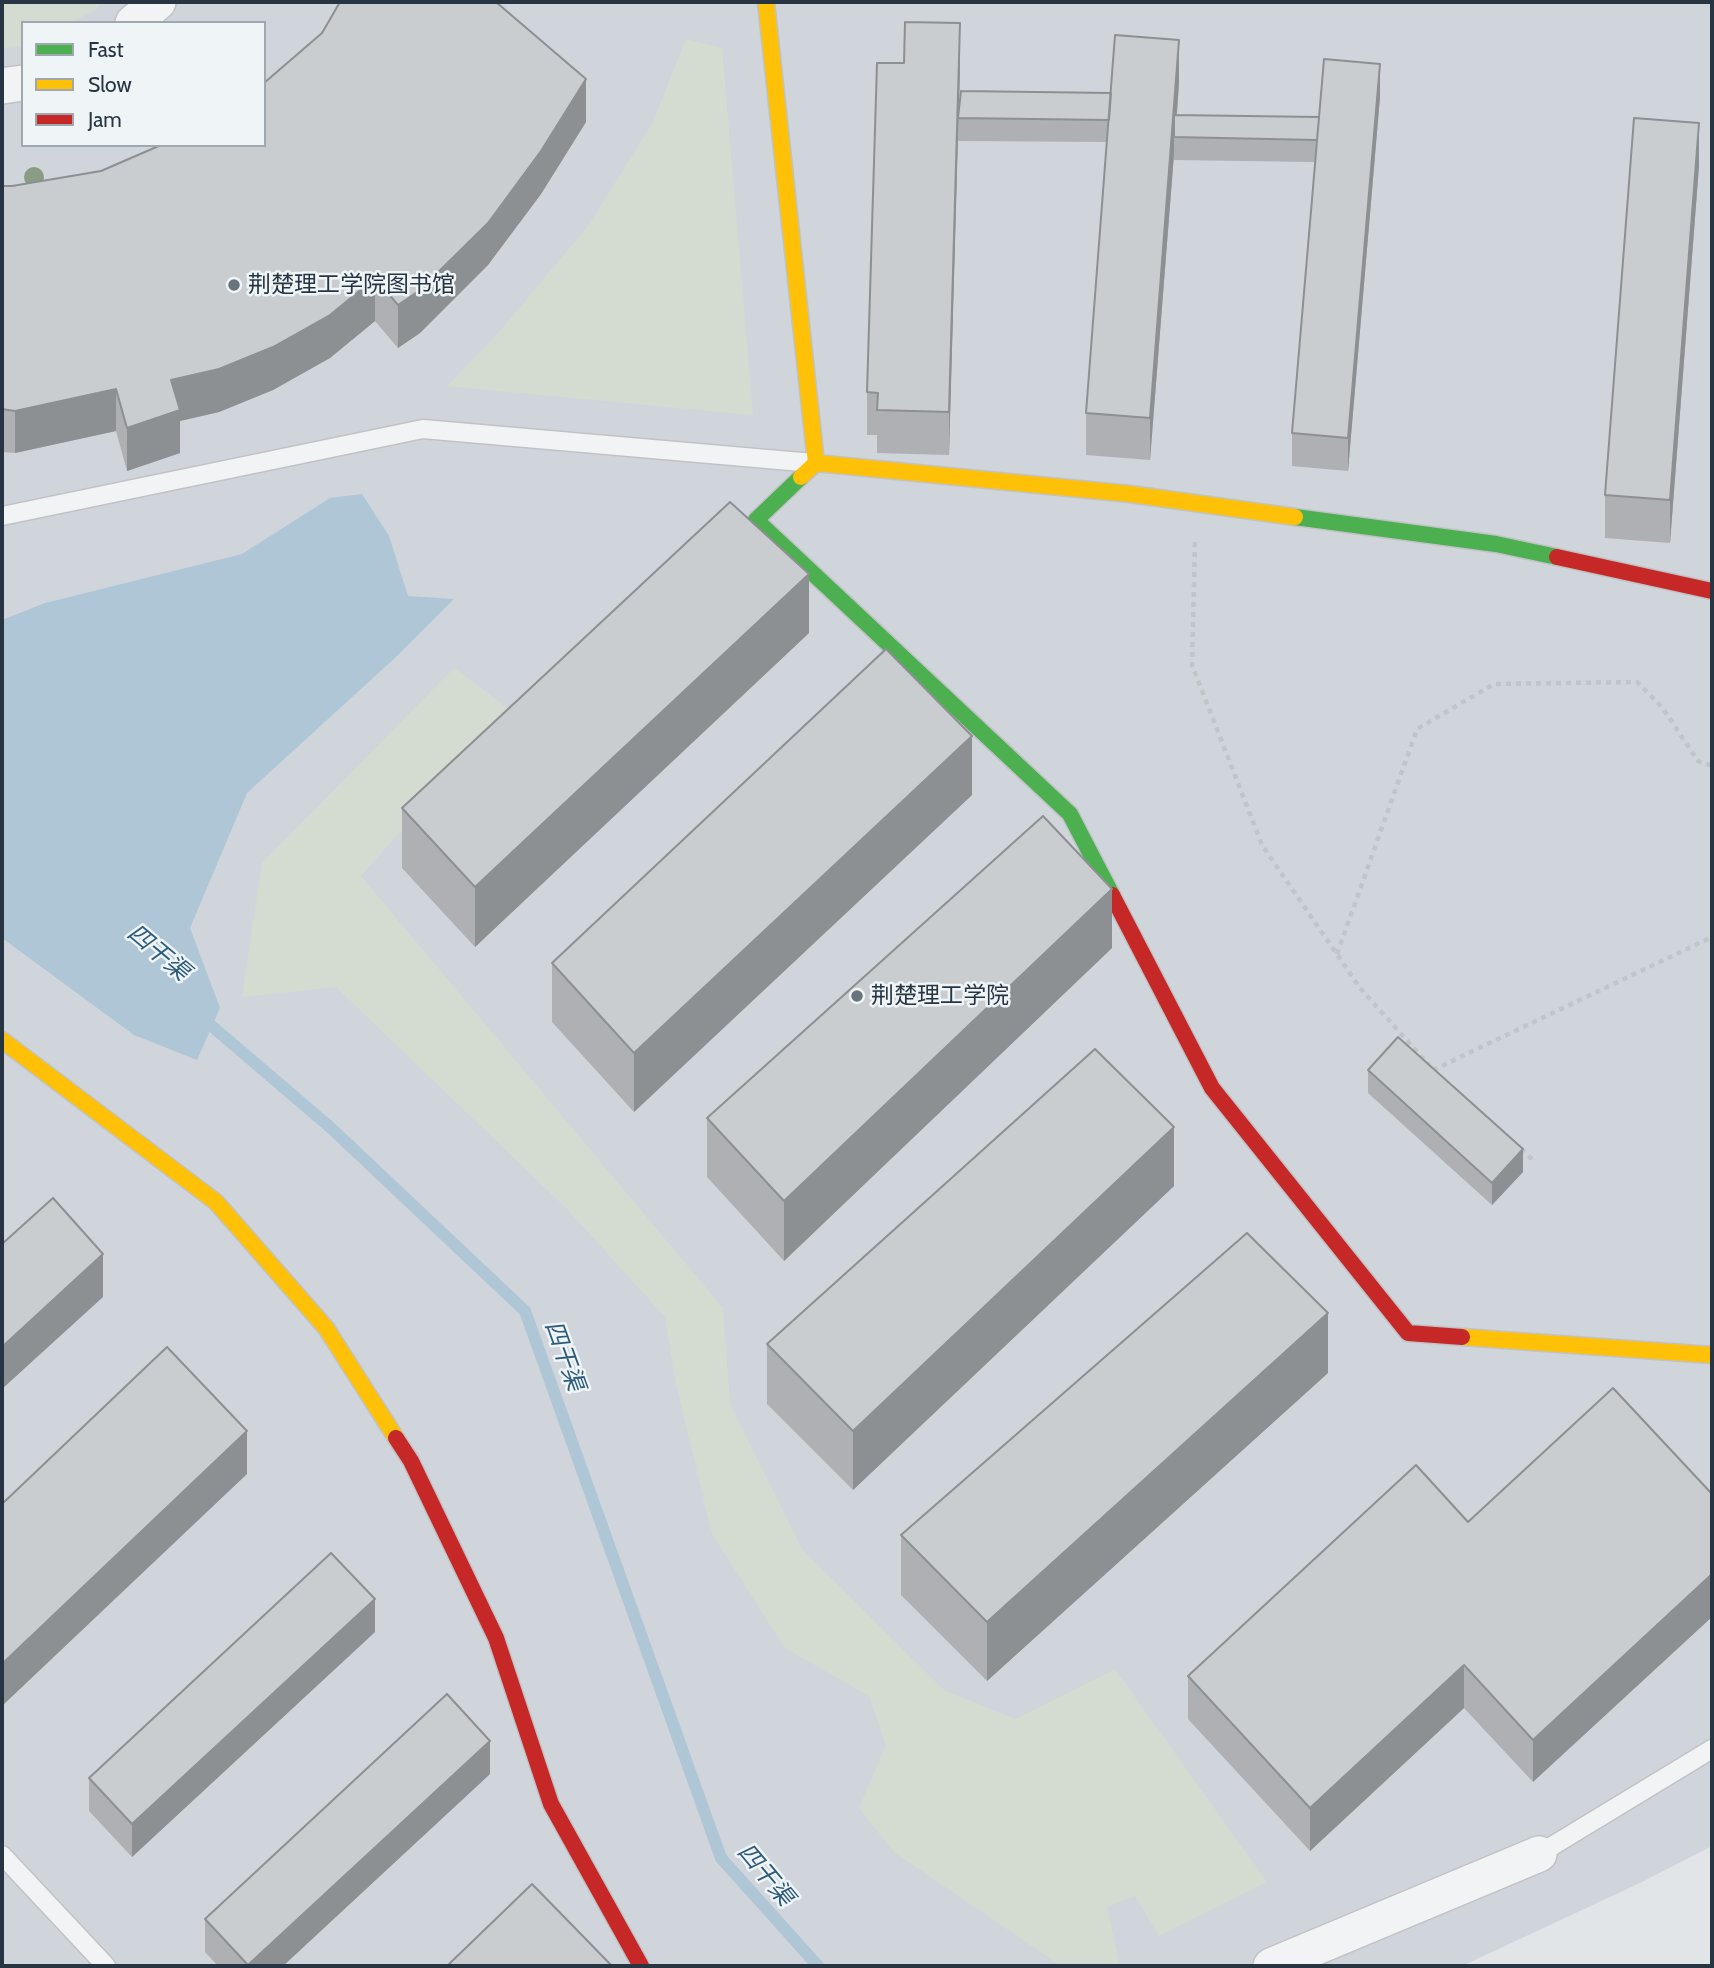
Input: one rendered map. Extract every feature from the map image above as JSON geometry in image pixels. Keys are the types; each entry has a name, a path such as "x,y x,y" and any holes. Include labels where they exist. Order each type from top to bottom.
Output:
{"street":[{"path":"135,21 158,2"},
{"path":"766,2 816,463"},
{"path":"2,86 21,83"},
{"path":"1712,591 1496,544 1130,494 816,463 756,520 1070,814 1212,1088 1408,1333 1712,1355"},
{"path":"2,1040 216,1202 326,1328 411,1461 496,1638 551,1804 641,1966"},
{"path":"1271,1966 1539,1854"}],"lane":[{"path":"2,516 423,429 816,463"},
{"path":"1539,1854 1712,1749"},
{"path":"2,1855 106,1966"}],"path":[{"path":"1195,503 1192,665 1262,845 1360,988 1443,1079"},
{"path":"1336,954 1417,729 1494,684 1637,682 1662,707 1698,761 1712,766"},
{"path":"1433,1070 1712,937"},
{"path":"1513,1142 1533,1160"}],"shaded area":[{"name":"荆楚理工学院","path":"2,2 1712,2 1712,1846 1640,1883 1462,1966 2,1966"},
{"path":"2,2 103,2 94,11 74,21 21,21 21,46 2,49"},
{"path":"686,39 722,48 753,415 447,386 499,332 588,226 653,122"},
{"path":"454,668 509,709 361,876 723,1308 730,1404 802,1549 944,1690 1015,1719 1115,1669 1267,1882 1159,1936 1135,1896 1107,1907 1120,1966 1061,1966 894,1852 859,1808 886,1745 869,1696 785,1648 712,1534 676,1384 665,1317 567,1209 336,987 242,997 262,863"}],"water":[{"path":"362,494 389,536 408,596 454,599 397,656 247,793 190,928 220,1008 197,1060 134,1035 2,938 2,620 45,603 242,554 330,498"}],"building":[{"path":"340,2 496,2 586,79 541,151 488,223 420,290 398,305 375,278 330,315 273,347 219,369 171,380 180,410 127,428 116,389 15,411 2,409 2,186 101,171 156,147 266,147 266,81 322,33"},
{"path":"905,22 960,23 949,412 877,410 878,393 867,392 877,63 904,63"},
{"path":"1115,35 1179,40 1150,418 1086,413"},
{"path":"1324,59 1380,64 1348,438 1292,433"},
{"path":"961,91 1111,93 1109,120 958,118"},
{"path":"1174,115 1319,117 1317,140 1174,137"},
{"path":"1634,118 1699,123 1670,500 1605,495"},
{"path":"730,502 809,574 475,887 402,808"},
{"path":"886,649 972,736 634,1053 552,963"},
{"path":"1043,816 1112,889 784,1201 707,1118"},
{"path":"1398,1037 1523,1149 1492,1183 1368,1070"},
{"path":"1095,1049 1174,1127 853,1431 767,1344"},
{"path":"53,1198 103,1254 2,1347 2,1244"},
{"path":"1247,1233 1328,1313 987,1622 901,1535"},
{"path":"167,1347 247,1431 2,1664 2,1504"},
{"path":"1613,1388 1712,1494 1712,1574 1533,1740 1464,1665 1310,1808 1188,1676 1416,1465 1468,1522"},
{"path":"331,1553 375,1599 132,1824 89,1778"},
{"path":"447,1694 490,1741 248,1965 205,1919"},
{"path":"532,1884 612,1966 447,1966"}],"waterway":[{"name":"四干渠","path":"200,1016 331,1128 525,1311 721,1858 818,1966"}],"traffic: fast":[{"path":"801,477 756,520 1070,814 1112,895"},
{"path":"1295,517 1496,544 1557,557"}],"traffic: slow":[{"path":"766,2 816,463 801,477"},
{"path":"816,463 1130,494 1295,517"},
{"path":"2,1040 216,1202 326,1328 396,1438"},
{"path":"1462,1337 1712,1355"}],"traffic: jam":[{"path":"1557,557 1712,591"},
{"path":"1112,895 1212,1088 1408,1333 1462,1337"},
{"path":"396,1438 411,1461 496,1638 551,1804 641,1966"}],"place":[{"name":"荆楚理工学院图书馆","path":"234,285"},
{"name":"荆楚理工学院","path":"857,996"}]}
